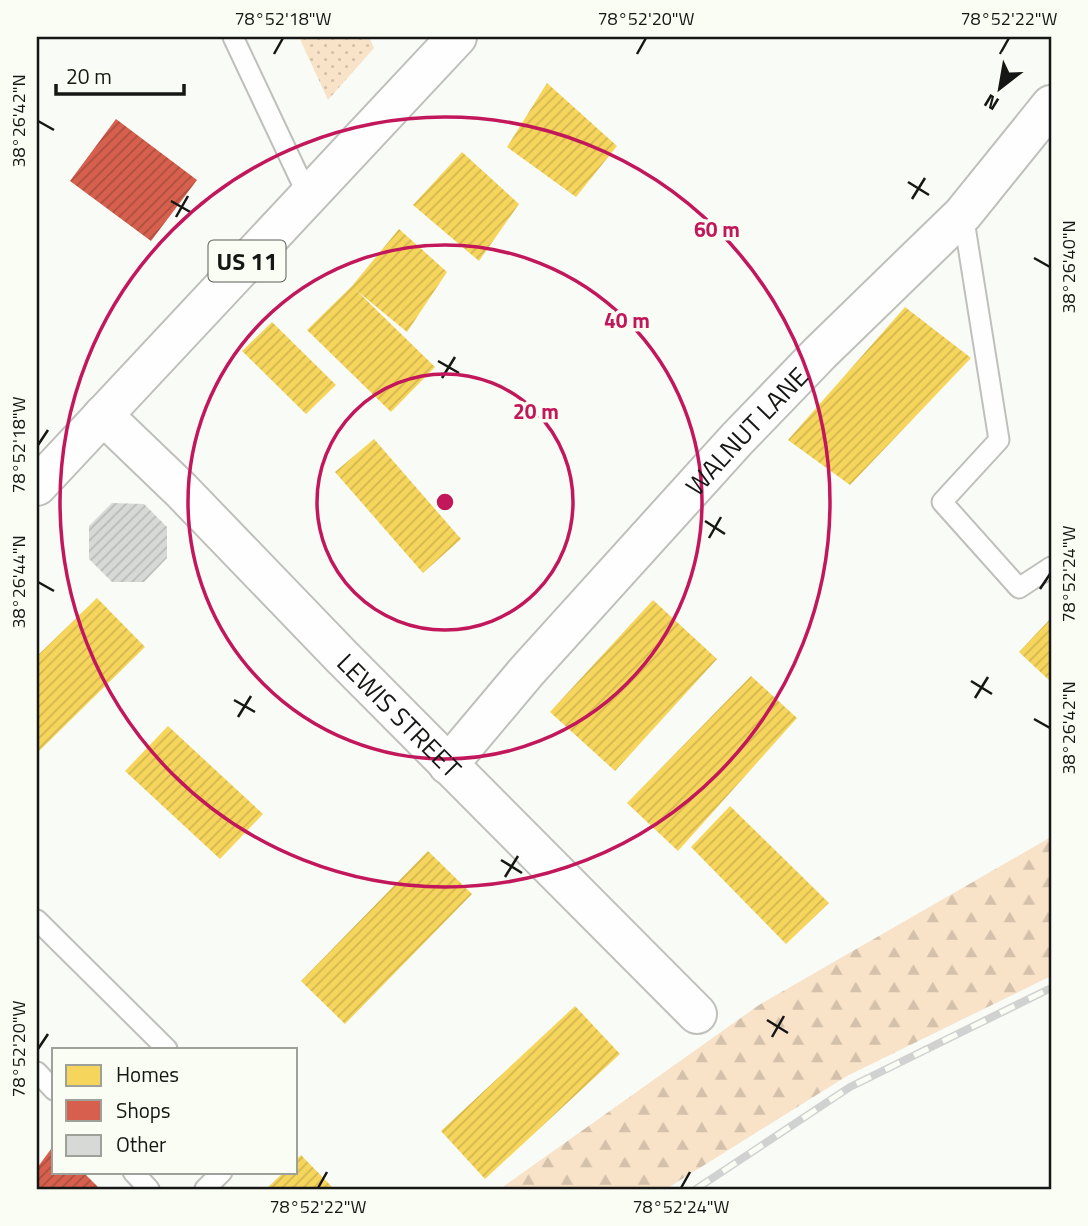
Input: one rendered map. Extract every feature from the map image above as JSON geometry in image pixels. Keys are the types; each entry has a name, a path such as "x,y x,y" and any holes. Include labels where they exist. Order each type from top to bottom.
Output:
{"street":[{"name":"US 11","path":"38,481 457,37"},
{"name":"WALNUT LANE","path":"448,765 527,671 737,439 820,353 963,214 1049,118"},
{"name":"LEWIS STREET","path":"103,415 181,490 448,765 697,1014"}],"lane":[{"path":"233,37 308,196"},
{"path":"963,214 999,440 942,502 1018,587 1051,567"},
{"path":"37,920 166,1048"},
{"path":"37,1072 52,1088"},
{"path":"135,1174 149,1189"},
{"path":"205,1189 220,1174"}],"green space":[{"path":"299,37 369,37 374,48 328,100"},
{"path":"1051,837 1051,976 847,1076 666,1189 500,1189 759,1005"}],"building: Homes":[{"path":"547,83 617,146 576,197 507,147"},
{"path":"462,152 519,204 479,261 413,205"},
{"path":"399,229 447,272 407,332 356,290 435,367 391,412 307,330 352,286"},
{"path":"905,307 971,358 850,485 788,440"},
{"path":"272,322 336,385 306,414 242,351"},
{"path":"374,439 461,539 423,573 335,472"},
{"path":"97,598 145,647 37,753 37,656"},
{"path":"653,600 717,659 615,771 550,712"},
{"path":"1051,618 1051,682 1019,652"},
{"path":"751,676 797,718 678,851 627,803"},
{"path":"168,726 263,814 220,859 125,771"},
{"path":"730,806 829,903 786,944 691,847"},
{"path":"428,851 472,894 345,1024 301,981"},
{"path":"575,1006 620,1054 485,1179 441,1131"},
{"path":"301,1155 334,1189 266,1189 282,1174 298,1174 298,1158"}],"building: Shops":[{"path":"116,119 197,180 151,241 70,181"},
{"path":"52,1148 52,1174 85,1174 100,1189 37,1189 37,1168"}],"building: Other":[{"path":"112,503 144,504 167,527 167,558 144,582 112,582 89,559 89,526"}],"railway":[{"path":"696,1189 850,1087 1051,988"}]}
